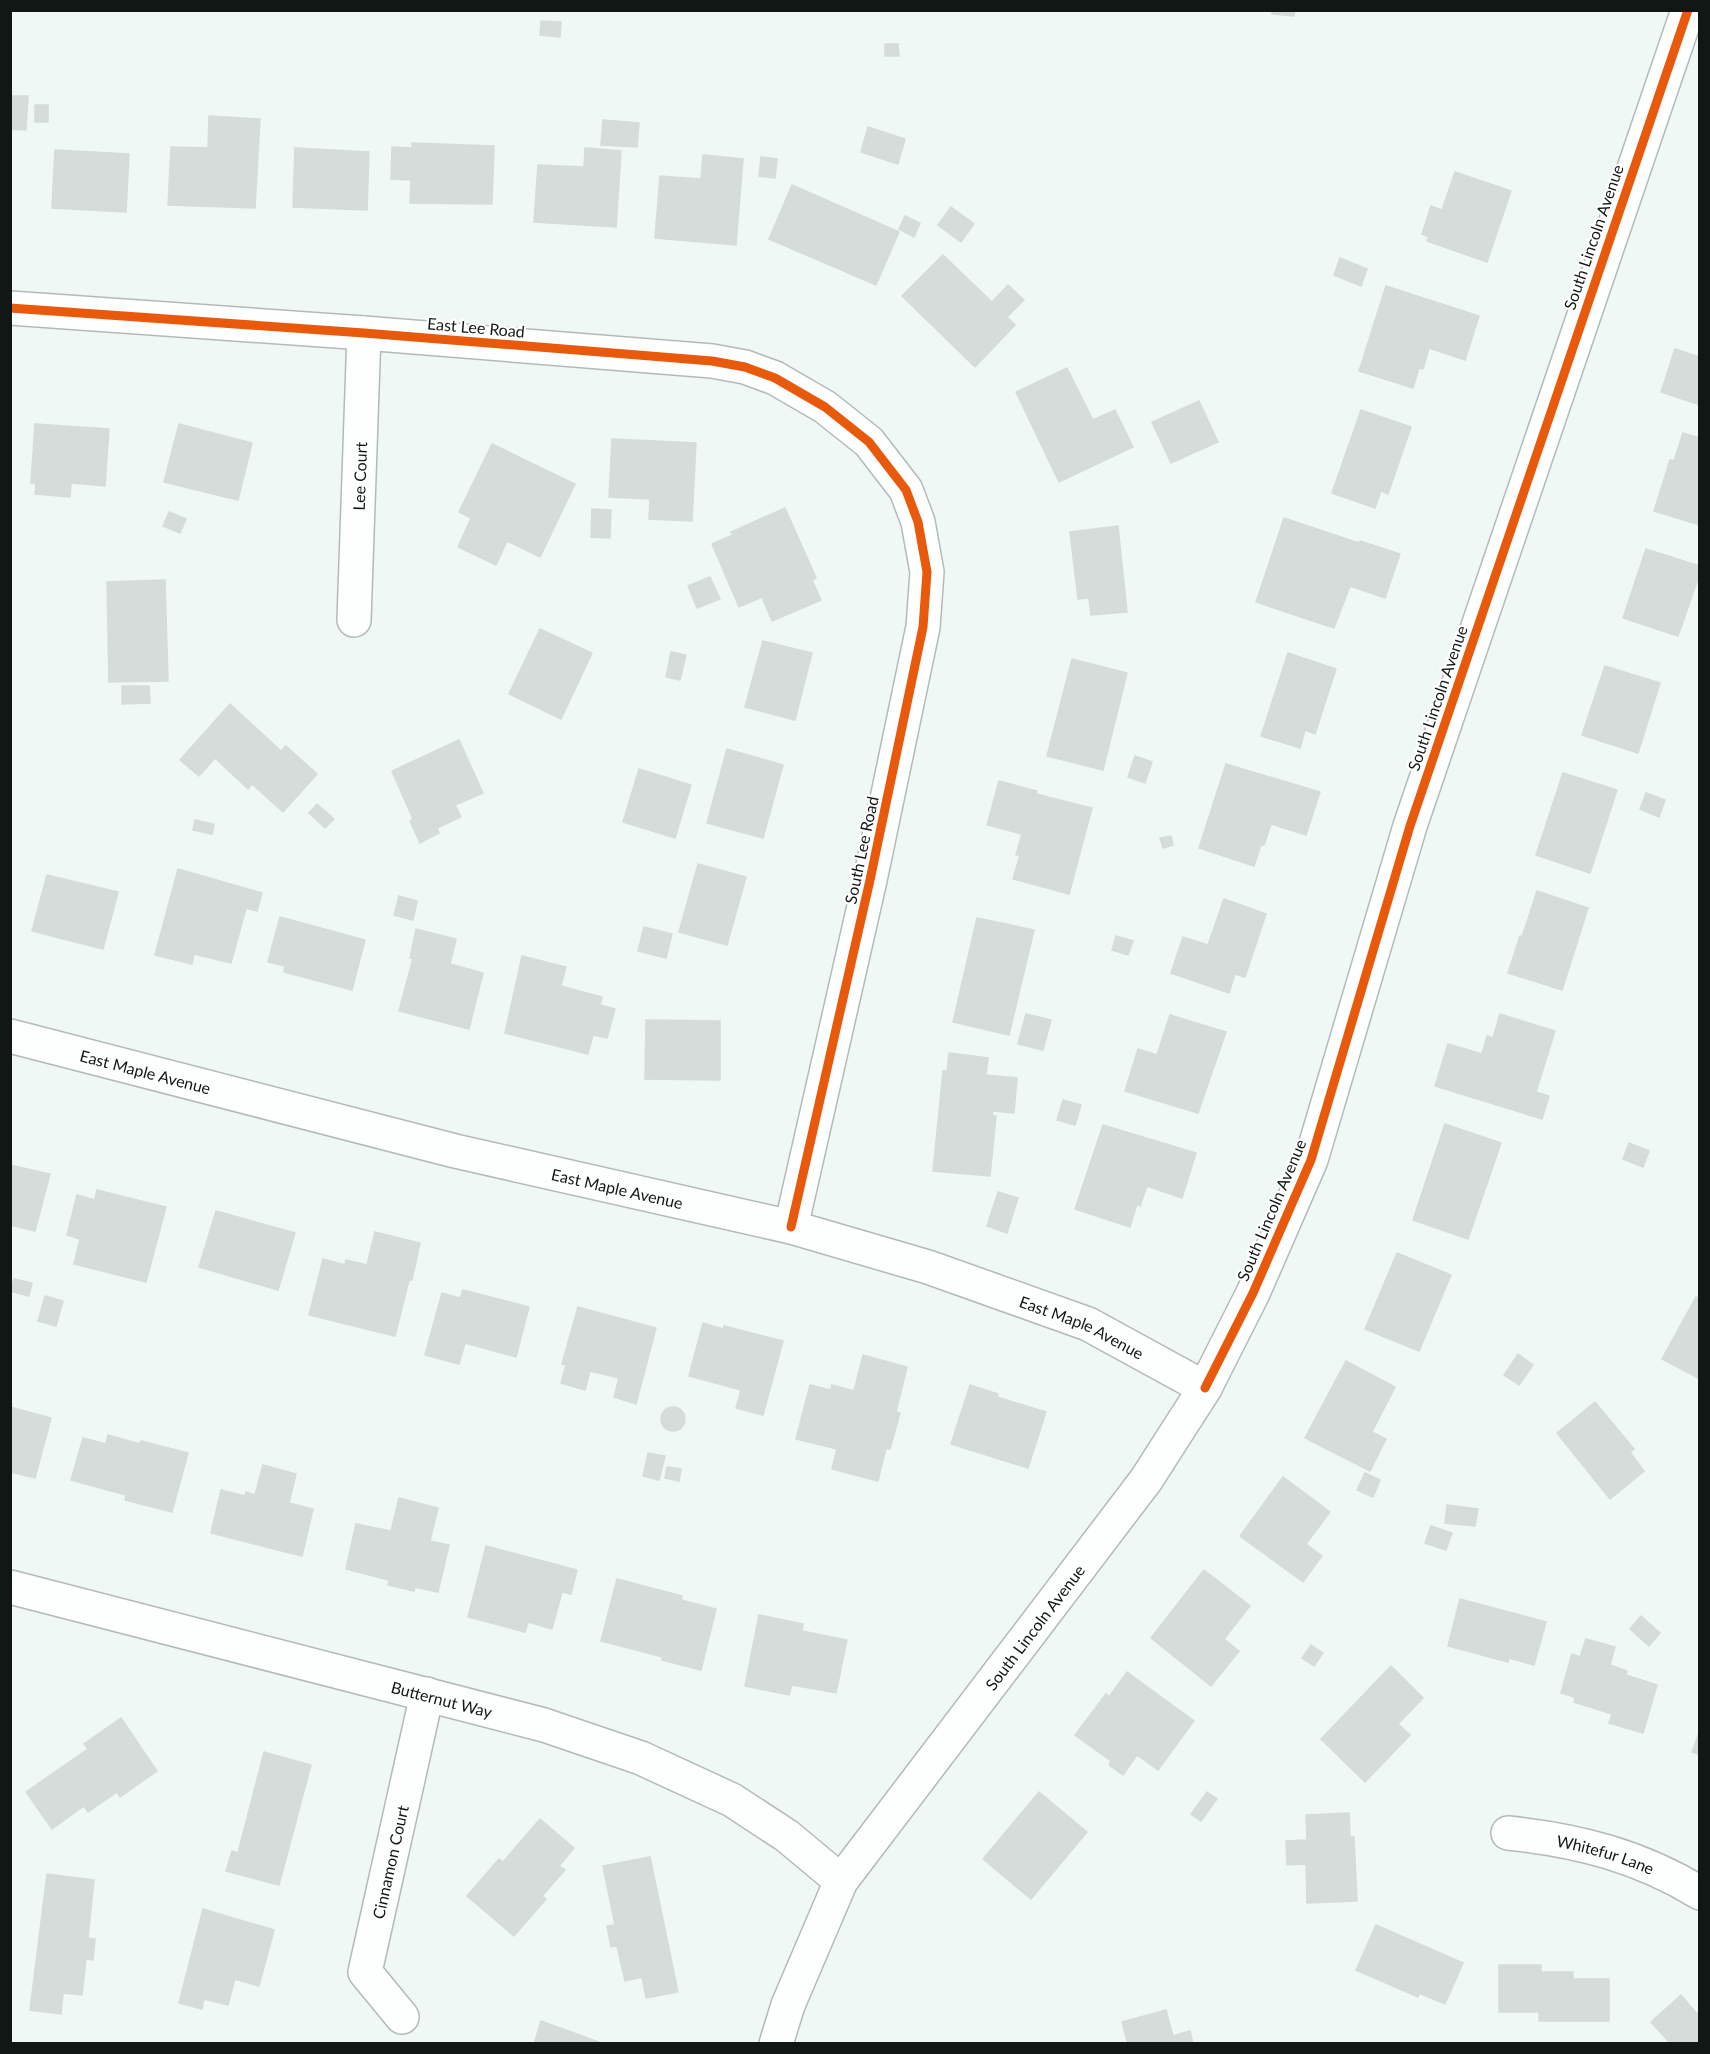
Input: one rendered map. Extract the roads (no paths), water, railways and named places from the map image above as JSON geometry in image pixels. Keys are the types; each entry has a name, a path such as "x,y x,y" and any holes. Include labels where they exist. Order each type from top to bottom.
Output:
{"street":[{"name":"South Lincoln Avenue","path":"776,2043 788,2005 841,1881 1146,1480 1205,1389 1253,1293 1311,1160 1410,826 1688,10"},
{"name":"East Lee Road","path":"10,308 364,333 712,361 745,367 775,378 825,407 869,442 899,481"},
{"name":"Lee Court","path":"354,620 364,333"},
{"name":"South Lee Road","path":"791,1227 870,880 923,627 927,572 918,522 906,490 899,481"},
{"name":"East Maple Avenue","path":"10,1036 455,1151 791,1227 928,1266 1088,1324 1205,1389"},
{"name":"Butternut Way","path":"10,1587 544,1725 641,1758 732,1800 787,1836 841,1881"},
{"name":"Cinnamon Court","path":"402,2017 365,1972 427,1694"},
{"name":"Whitefur Lane","path":"1508,1833 1552,1837 1612,1852 1679,1880 1700,1893"}]}
